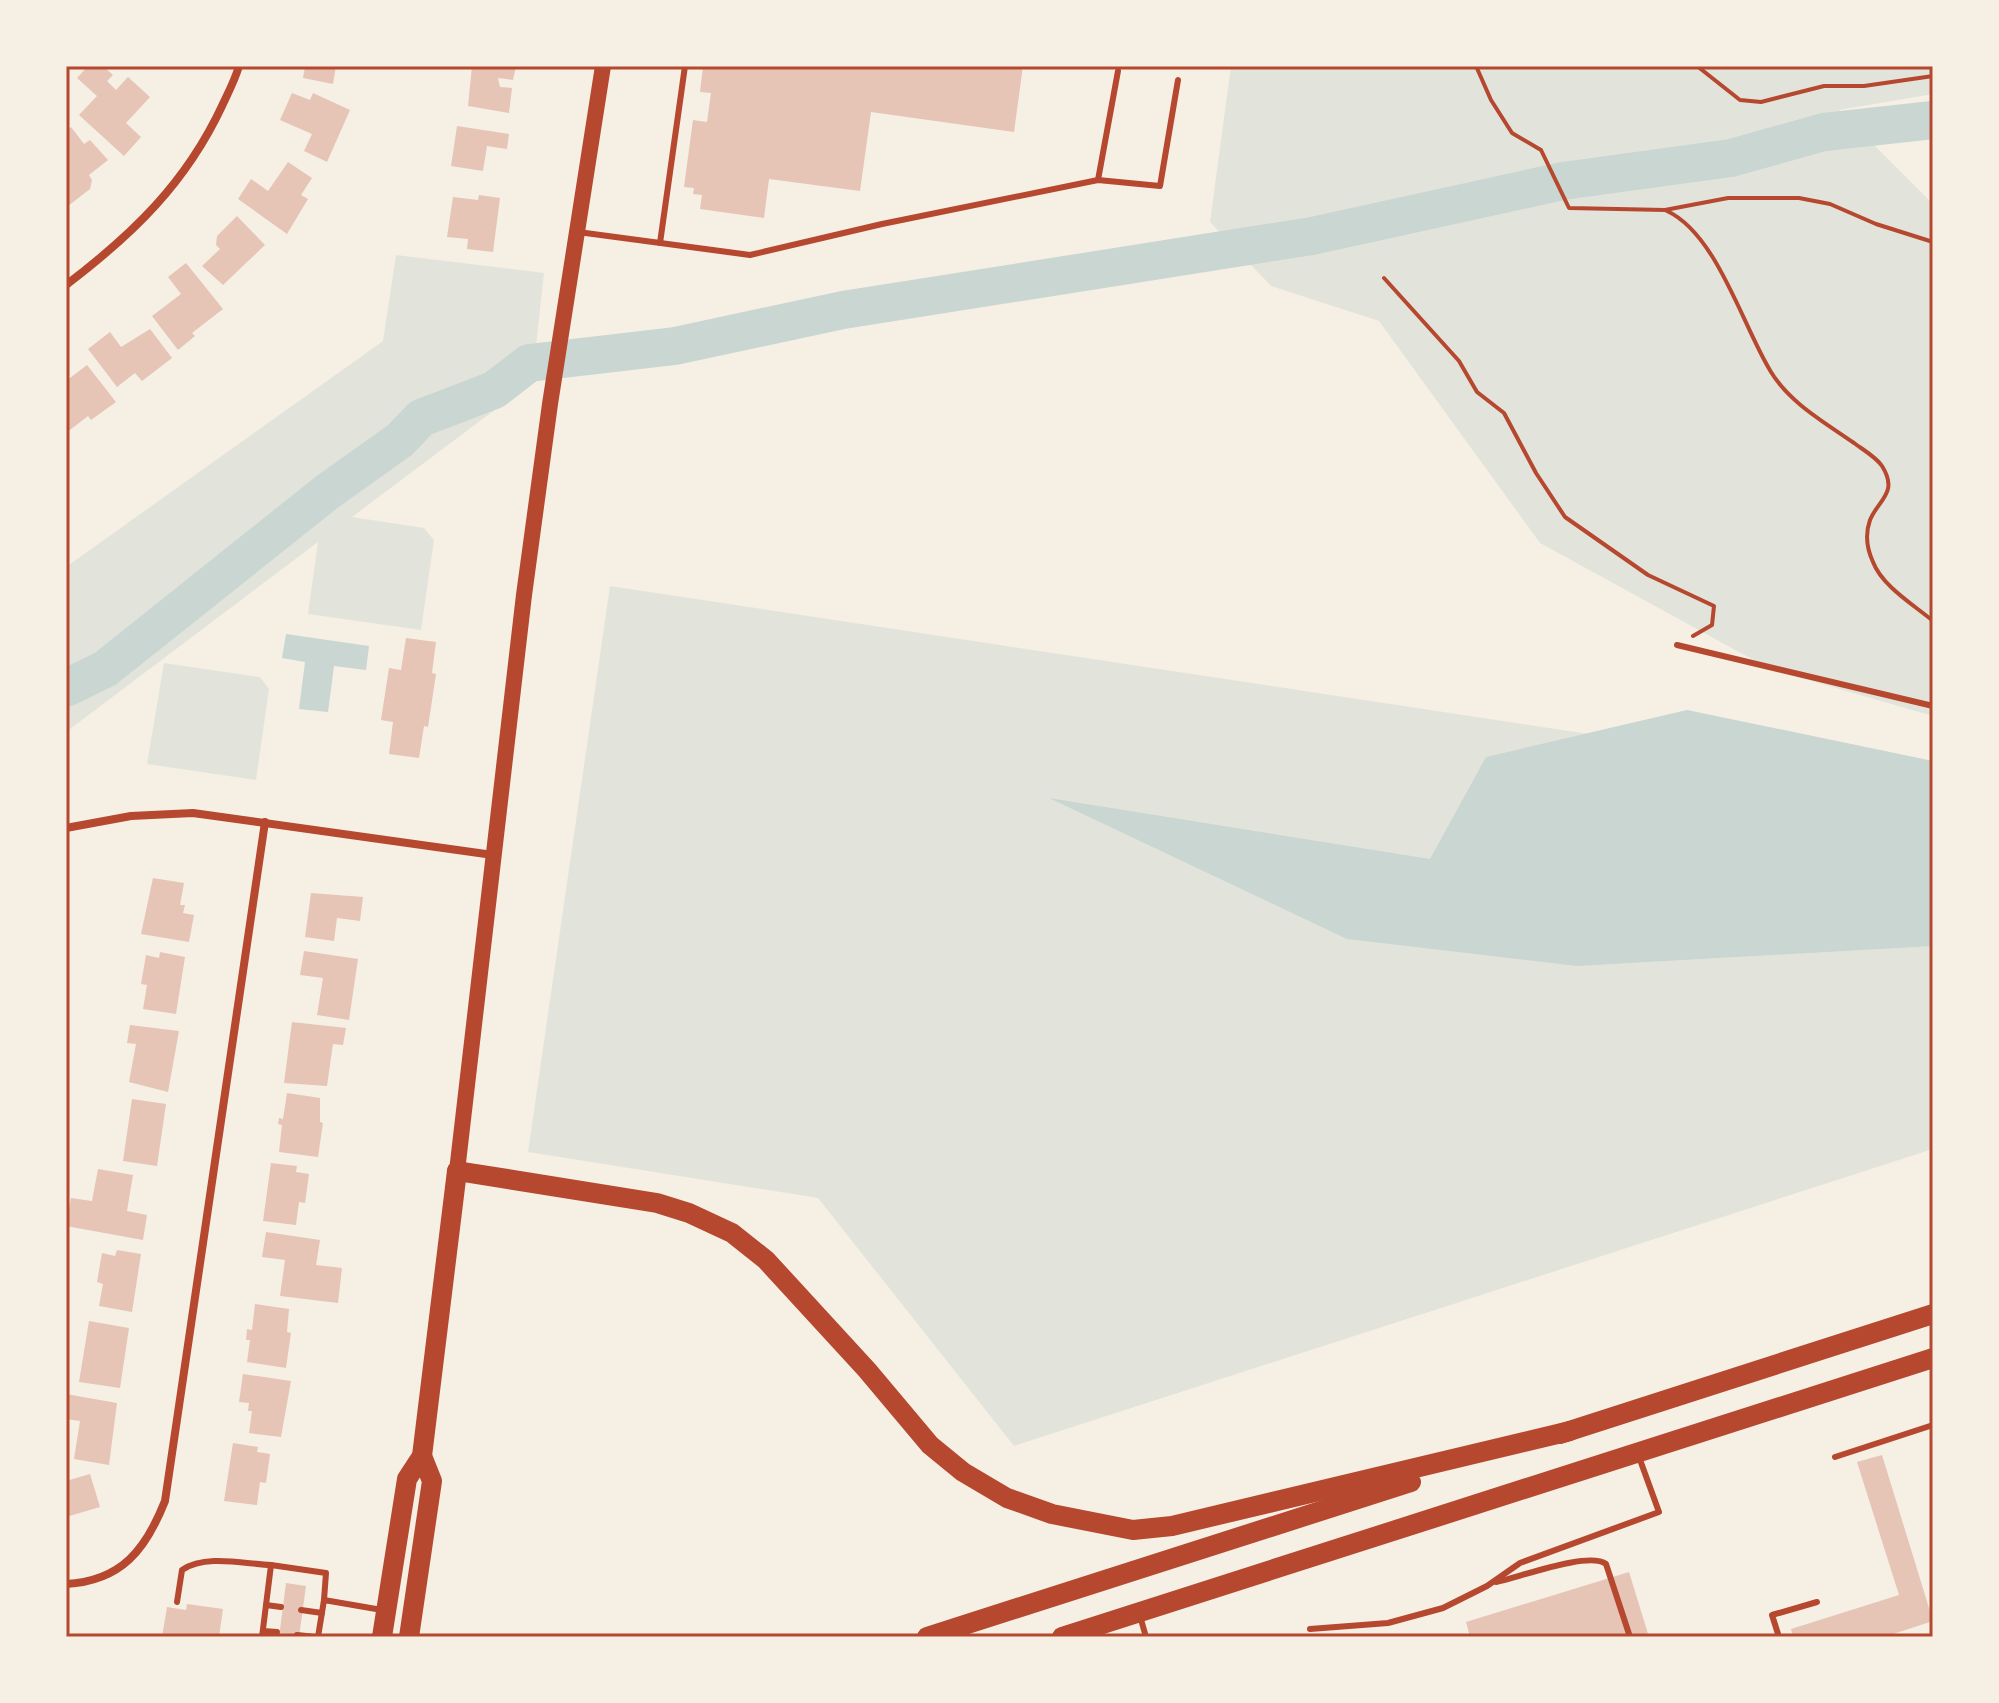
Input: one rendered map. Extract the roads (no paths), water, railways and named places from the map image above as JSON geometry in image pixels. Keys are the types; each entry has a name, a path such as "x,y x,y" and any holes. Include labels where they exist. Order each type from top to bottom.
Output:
{"main road":[{"path":"382,1637 407,1479 422,1456 524,595 550,404 603,66"},
{"path":"457,1171 657,1203 689,1213 732,1233 766,1260 867,1370 930,1445 963,1472 1007,1498 1052,1514 1133,1530 1172,1526 1570,1431"},
{"path":"927,1637 1933,1314"},
{"path":"1062,1637 1933,1358"},
{"path":"409,1637 432,1481 422,1456"}],"street":[{"path":"66,285 144,221 185,172 209,133 239,66"},
{"path":"66,828 131,816 193,813 494,855"},
{"path":"66,1584 81,1583 107,1574 137,1554 152,1532 165,1501 265,822"}],"lane":[{"path":"660,243 685,66"},
{"path":"1098,180 1118,71"},
{"path":"578,232 750,255 882,224 1098,180 1160,186 1178,80"},
{"path":"1677,645 1933,706"},
{"path":"1835,1457 1933,1425"},
{"path":"1310,1629 1388,1623 1443,1608 1493,1582 1520,1563 1659,1512 1637,1453"},
{"path":"1493,1582 1567,1563 1600,1560 1606,1564 1630,1637"},
{"path":"177,1602 182,1570 205,1562 271,1565 326,1573 317,1637 297,1635"},
{"path":"271,1565 262,1634 277,1632"},
{"path":"324,1600 386,1610"},
{"path":"1779,1637 1772,1615 1817,1602"},
{"path":"266,1605 281,1607"},
{"path":"301,1610 322,1613"},
{"path":"1139,1612 1146,1637"}],"waterway":[{"path":"66,688 105,669 327,492 400,440 421,418 494,390 529,363 675,346 843,310 1312,236 1563,181 1731,158 1824,132 1933,120"}]}
